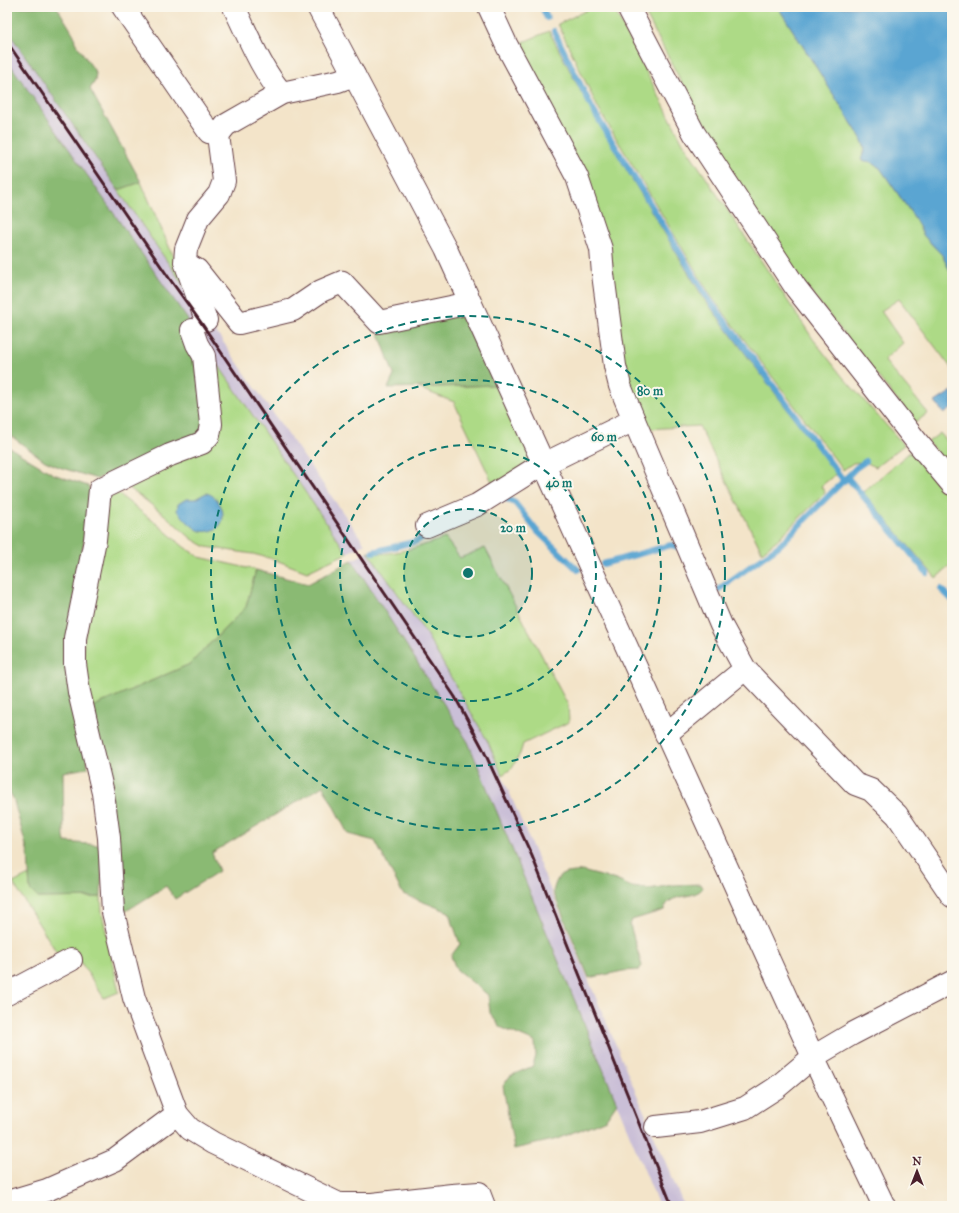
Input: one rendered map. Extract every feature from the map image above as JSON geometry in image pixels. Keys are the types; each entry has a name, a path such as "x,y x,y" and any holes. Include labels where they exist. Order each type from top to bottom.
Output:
{"street":[{"path":"123,7 208,132 218,135"},
{"path":"234,7 271,78 282,93"},
{"path":"318,7 446,249 813,1057 884,1206"},
{"path":"489,7 507,46 579,184 601,249 615,366 620,386 721,626 746,669 855,784 872,790 897,815 952,896"},
{"path":"628,7 694,133 792,282 917,442 952,484"},
{"path":"354,75 338,81 282,93 226,125 218,135 224,181 219,194 198,220 186,249 185,263 199,325 197,344 204,356 211,424 209,435 202,444 170,455 100,489 95,540 75,638 75,664 79,692 103,793 108,838 113,912 134,998 144,1028 175,1105 177,1114 190,1129 213,1143 339,1204 372,1204 480,1193 484,1206"},
{"path":"185,263 197,270 239,323 293,310 321,291 342,282 379,322 470,303"},
{"path":"427,526 477,505 536,468 634,420"},
{"path":"666,734 746,669"},
{"path":"7,994 70,960"},
{"path":"656,1127 700,1122 745,1108 776,1088 813,1057 852,1034 952,982"},
{"path":"7,1202 48,1190 115,1160 177,1114"}],"shaded area":[{"path":"7,30 365,544 347,553 188,320 7,60"},
{"path":"368,552 425,632 488,742 684,1206 659,1206 468,742 352,560"}],"green space":[{"path":"7,7 57,7 74,35 75,42 96,73 95,81 90,89 141,182 118,190 7,30"},
{"path":"593,7 613,7 683,143 813,339 842,376 904,445 876,467 864,460 862,462 853,463 843,470 711,296 598,108 558,24"},
{"path":"642,7 778,7 861,138 865,148 862,154 880,168 914,217 924,236 942,255 952,275 952,369 899,299 881,311 903,343 884,360 928,413 915,423 802,281 749,201 705,127"},
{"path":"549,31 591,111 704,299 836,474 821,486 825,493 778,539 762,552 699,426 647,429 624,380 608,248 514,46"},
{"path":"7,60 188,320 206,430 97,479 45,461 7,433"},
{"path":"141,182 171,251 190,285 186,289 118,190"},
{"path":"465,312 497,385 388,388 394,375 378,331"},
{"path":"206,347 347,553 307,572 273,559 253,554 206,547 192,539 166,516 128,487"},
{"path":"497,385 533,462 494,486 454,402 418,388"},
{"path":"940,433 952,447 952,470 928,442"},
{"path":"7,446 53,474 88,486 92,494 68,636 88,768 63,772 64,837 65,842 99,845 102,852 101,897 38,898 30,890 28,853 13,798 7,788"},
{"path":"910,452 952,501 952,564 936,578 863,492"},
{"path":"117,493 184,547 199,557 256,570 246,607 190,664 92,707 83,671 84,641 108,494"},
{"path":"445,538 460,558 485,548 568,705 569,722 523,744 520,754 511,769 502,775 488,742 425,632 368,552 396,552"},
{"path":"352,560 468,742 617,1103 606,1119 558,1139 514,1149 503,1086 510,1076 533,1066 536,1056 535,1042 500,1027 490,1013 488,995 456,969 451,956 460,944 449,912 403,894 375,841 348,834 323,786 212,853 219,871 175,899 166,886 123,913 92,707 190,664 246,607 256,570 308,584"},
{"path":"582,871 616,880 632,887 649,889 672,885 701,884 703,888 693,894 671,900 664,910 632,920 630,925 642,966 639,970 623,971 589,978 553,892 559,877 566,873"},
{"path":"29,875 30,890 38,898 101,897 102,913 119,992 104,998 72,949 59,956 13,883"}],"water":[{"path":"778,7 952,7 952,275 942,255 924,236 914,217 880,168 871,162 861,160 865,148 861,138"},
{"path":"952,391 952,408 944,414 935,402"},
{"path":"206,493 212,495 221,505 223,518 221,524 217,528 204,532 192,526 177,511 178,504 186,499 195,499"}],"waterway":[{"path":"542,7 547,18"},
{"path":"554,31 593,110 707,297 844,481"},
{"path":"719,589 780,545 856,468 866,461"},
{"path":"847,477 927,573"},
{"path":"501,499 507,499 515,503 537,531 578,570"},
{"path":"373,552 417,541 431,532"},
{"path":"603,564 671,545 682,548"},
{"path":"941,589 952,600"}],"railway":[{"path":"7,42 202,324 455,697 483,749 532,856 672,1206"}]}
